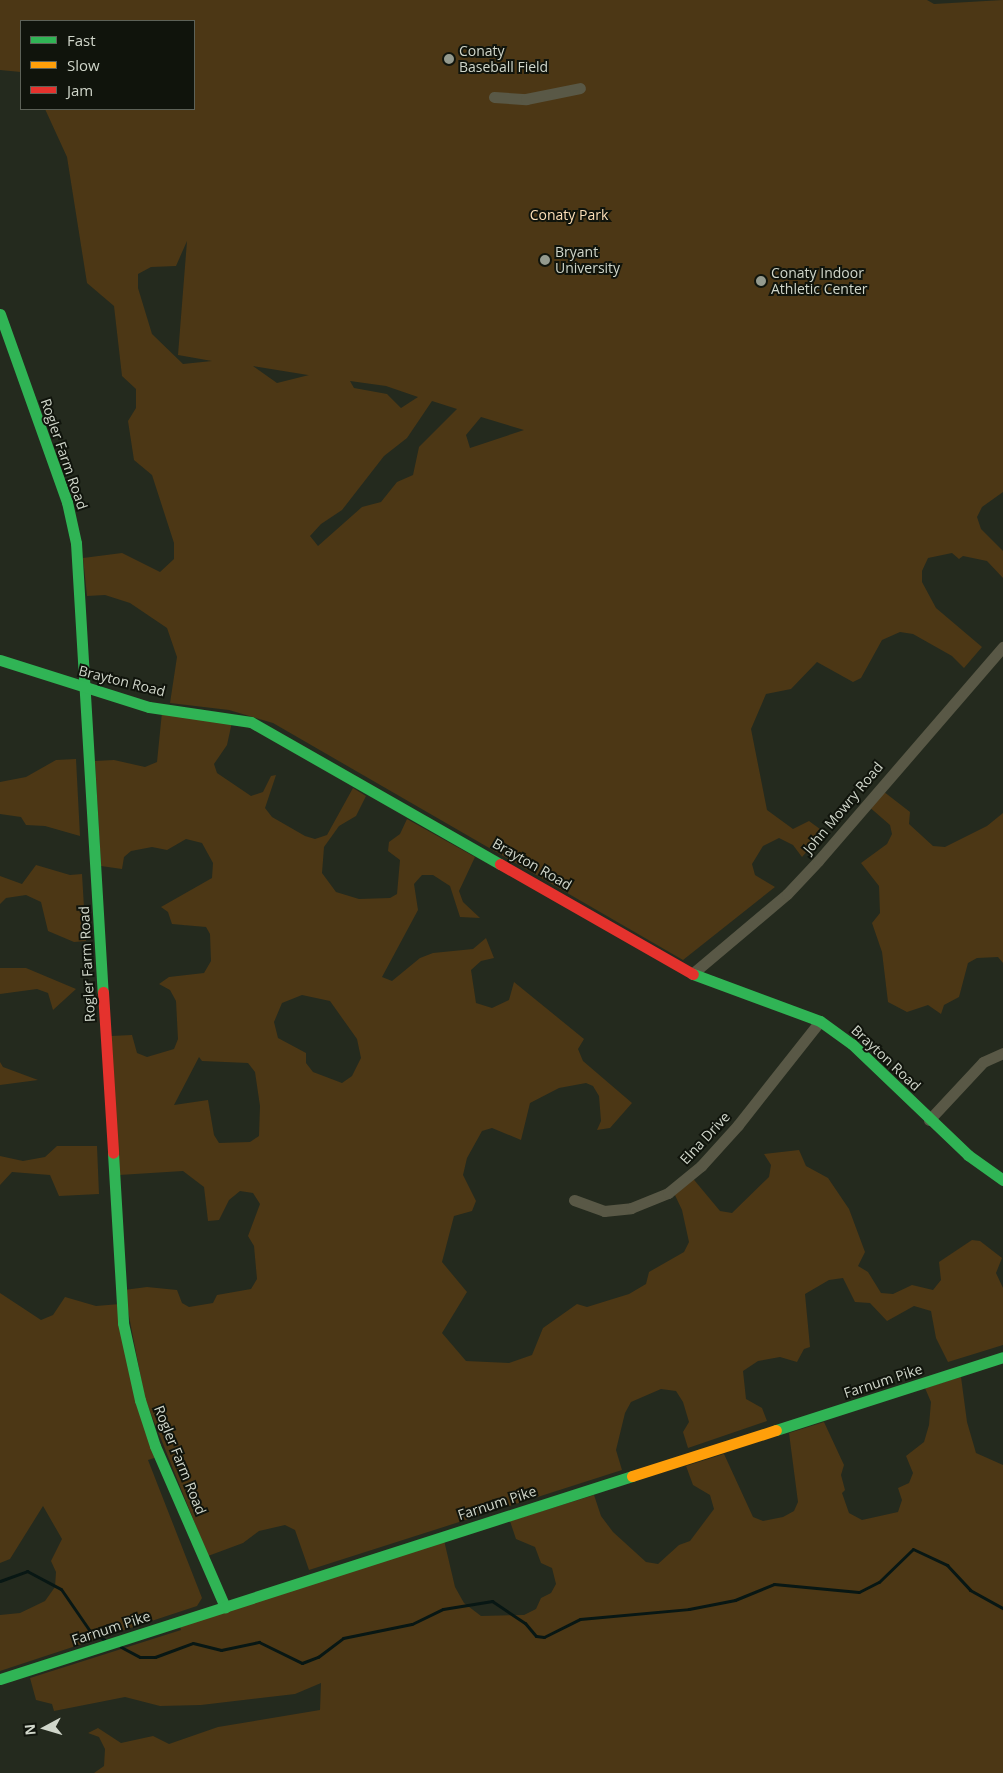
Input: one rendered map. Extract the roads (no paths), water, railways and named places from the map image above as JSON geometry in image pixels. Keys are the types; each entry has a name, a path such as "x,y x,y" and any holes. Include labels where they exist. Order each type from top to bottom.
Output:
{"street":[{"path":"494,97 526,99 580,88"},
{"name":"Rogler Farm Road","path":"0,314 67,502 83,610 123,1323 140,1400 155,1446 224,1607"},
{"name":"John Mowry Road","path":"692,974 787,894 818,861 1003,647"},
{"name":"Brayton Road","path":"0,660 86,690 150,707 252,722 692,974 820,1021 852,1044 930,1120 1003,1180"},
{"name":"Elna Drive","path":"574,1200 604,1211 631,1208 668,1193 701,1166 738,1126 820,1021"},
{"path":"930,1120 983,1062 1003,1053"},
{"name":"Farnum Pike","path":"0,1679 1003,1357"}],"waterway":[{"path":"121,1647 140,1657 155,1657 193,1643 221,1650 259,1642 302,1663 318,1657 343,1638 412,1624 443,1609 492,1601 525,1623 536,1636 544,1637 580,1619 689,1609 735,1600 774,1584 859,1592 879,1582 913,1549 947,1565 970,1590 1003,1608"},
{"path":"0,1581 27,1571 61,1589 90,1631 105,1640"}],"place":[{"name":"Conaty Baseball Field","path":"449,59"},
{"name":"Bryant University","path":"545,260"},
{"name":"Conaty Indoor Athletic Center","path":"761,281"}],"park label":[{"name":"Conaty Park","path":"569,215"}]}
